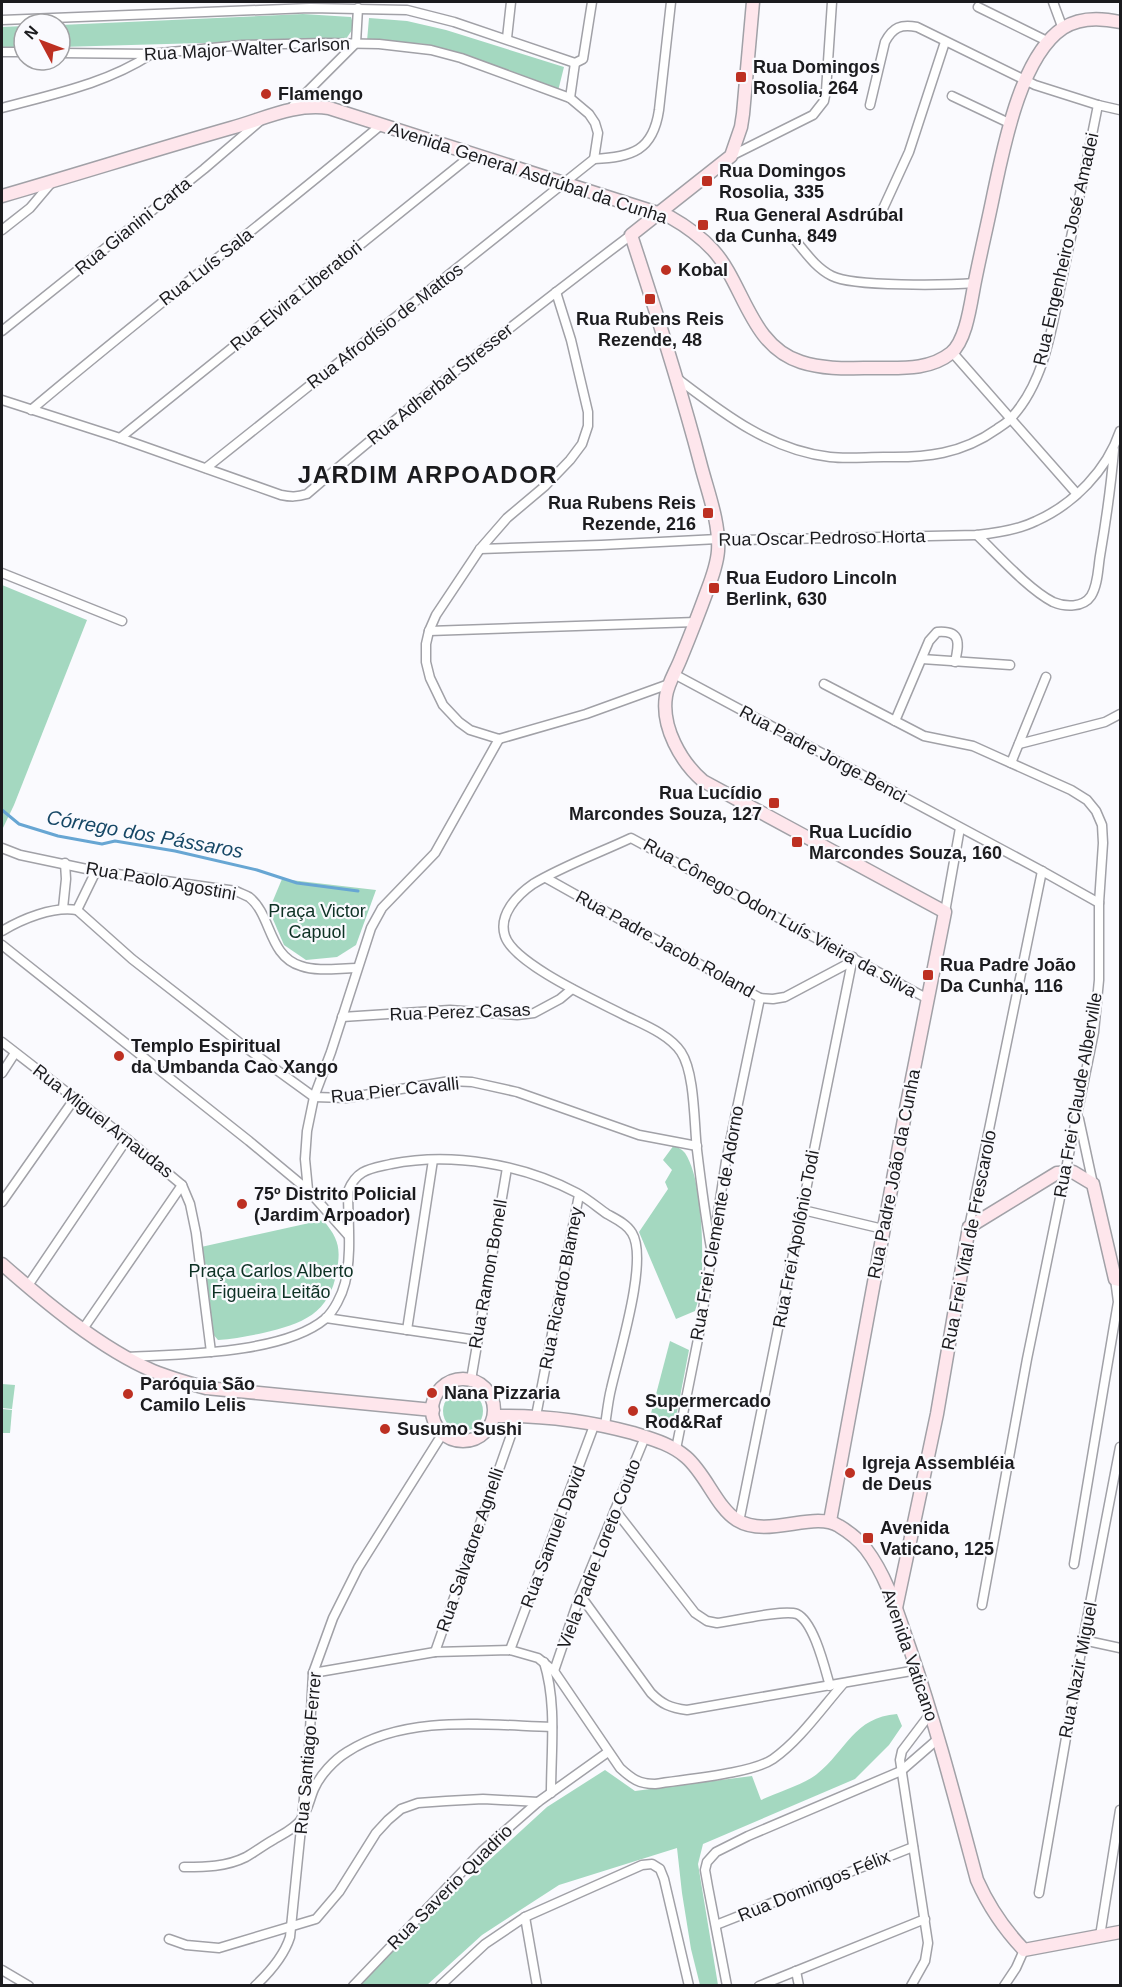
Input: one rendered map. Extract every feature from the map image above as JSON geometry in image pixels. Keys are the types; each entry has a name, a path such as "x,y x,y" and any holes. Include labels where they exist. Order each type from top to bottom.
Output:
{"street":[{"path":"507,38 511,2"},
{"path":"570,98 575,63 582,59 592,2"},
{"path":"564,184 594,159 623,156 634,152 653,136 657,128 671,2"},
{"path":"731,156 743,114 753,2"},
{"path":"731,156 819,110 826,91 832,2"},
{"path":"1053,2 1062,28"},
{"name":"Rua Major Walter Carlson","path":"2,20 310,5 407,10 507,38 548,55 575,63"},
{"path":"978,7 1049,42"},
{"path":"291,108 356,43 358,8"},
{"path":"1077,494 952,352 960,342 966,321 1009,123 1025,81 1049,42 1062,28 1090,19 1120,22"},
{"path":"870,105 882,52 890,32 906,25 917,27 1025,81 1120,110"},
{"path":"881,213 909,152 945,42"},
{"name":"Rua Major Walter Carlson","path":"72,53 150,54 242,45 356,43 431,50 470,61 570,98 589,114 595,123 598,133 594,159"},
{"path":"2,108 108,78 126,70 150,54"},
{"path":"952,96 1009,123"},
{"name":"Rua Engenheiro José Amadei","path":"678,379 748,430 784,447 829,457 940,454 970,445 986,437 1011,419 1031,390 1042,361 1064,269 1098,105"},
{"name":"Avenida General Asdrúbal da Cunha","path":"2,196 128,157 261,120 291,108 316,106 329,108 672,218 692,231 714,251 751,318 764,335 782,352 798,361 826,368 908,368 932,363 952,352"},
{"name":"Rua Gianini Carta","path":"2,331 204,169 261,120"},
{"name":"Rua Luís Sala","path":"31,410 125,331 381,125"},
{"name":"Rua Elvira Liberatori","path":"120,438 473,154"},
{"name":"Rua Adherbal Stresser","path":"2,400 120,438 281,495 291,497 307,494 376,435 731,156"},
{"path":"2,230 30,208 52,182"},
{"name":"Rua Afrodísio de Mattos","path":"206,468 564,184"},
{"path":"631,235 678,379 710,499 718,539 716,564 666,698 666,713 671,733 680,753 690,770 703,781 945,912"},
{"path":"795,240 824,271 832,277 844,280 867,283 975,283"},
{"path":"556,292 584,388 588,426 582,444 570,460 545,486 507,519 480,549 436,615 429,631 426,662 430,678 443,705 459,722 470,730 499,739 586,714 672,679"},
{"name":"Rua Oscar Pedroso Horta","path":"480,549 718,539 977,535 1014,529 1036,522 1077,494 1094,476 1115,447 1120,431"},
{"path":"977,535 1037,591 1052,601 1075,606 1085,602 1094,589 1097,575 1115,447"},
{"path":"2,573 122,621"},
{"path":"429,631 696,622"},
{"path":"895,721 922,659 937,632 954,635 958,639 955,662"},
{"path":"922,659 1010,664"},
{"path":"1011,763 1046,676"},
{"name":"Rua Padre Jorge Benci","path":"672,679 1042,871 1099,903"},
{"name":"Rua Frei Claude Alberville","path":"824,684 924,736 973,746 1071,790 1087,800 1096,811 1102,825 1097,1006 1078,1116 1026,1359 982,1605"},
{"path":"1019,744 1105,722 1120,714"},
{"path":"308,1190 305,1160 307,1131 314,1097 375,917 435,853 499,739"},
{"name":"Rua Padre João da Cunha","path":"830,1521 960,828"},
{"name":"Rua Cônego Odon Luís Vieira da Silva","path":"546,878 631,837 928,999"},
{"name":"Rua Paolo Agostini","path":"2,848 20,855 96,871 236,891 249,898 258,908 273,940 288,960 314,969 357,968"},
{"path":"63,908 65,863"},
{"path":"2,931 23,920 63,908 77,910 96,871"},
{"name":"Rua Frei Vital de Frescarolo","path":"896,1609 937,1414 969,1227 1042,871"},
{"path":"546,878 519,896 509,907 504,919 504,936 512,948 527,962 572,989 650,1028 672,1042 681,1052 687,1066 692,1093 702,1196 711,1248"},
{"name":"Rua Padre Jacob Roland","path":"546,878 760,998 785,997 852,959"},
{"name":"Rua Pier Cavalli","path":"77,910 207,1018 314,1097 346,1098 450,1081 472,1082 517,1092 639,1135 697,1146"},
{"path":"2,945 308,1190 348,1235"},
{"name":"Rua Frei Apolônio Todi","path":"739,1522 852,959"},
{"name":"Rua Perez Casas","path":"342,1017 450,1010 525,1014 548,1007 572,989"},
{"name":"Rua Frei Clemente de Adorno","path":"676,1449 699,1329 726,1161 760,998"},
{"name":"Rua Miguel Arnaudas","path":"2,1042 127,1139 182,1185 190,1204 196,1233 211,1352"},
{"path":"2,1073 15,1053"},
{"path":"2,1202 75,1098"},
{"path":"1074,1564 1119,1302 1118,1280 1078,1116"},
{"path":"27,1287 127,1139"},
{"name":"Rua Samuel David","path":"326,1318 337,1302 344,1285 349,1262 348,1191 360,1173 372,1168 411,1160 469,1161 507,1168 539,1178 579,1195 633,1233 636,1245 636,1266 632,1301 611,1391 510,1650"},
{"path":"407,1330 433,1160"},
{"name":"Rua Ramon Bonell","path":"471,1380 507,1168"},
{"path":"969,1227 1057,1173 1065,1171 1080,1175 1093,1184"},
{"path":"83,1329 182,1185"},
{"name":"Rua Ricardo Blamey","path":"536,1416 579,1195"},
{"path":"803,1210 883,1229"},
{"path":"2,1264 27,1287 83,1329 128,1358 152,1371 177,1380 206,1388 433,1410"},
{"path":"128,1358 211,1352 283,1340 312,1328 326,1318 476,1340"},
{"path":"460,1379 471,1380 487,1389 494,1406 494,1416 490,1426 474,1439 463,1441 452,1439 437,1427 433,1410 435,1399 440,1389 449,1383 460,1379"},
{"name":"Rua Salvatore Agnelli","path":"435,1652 518,1415"},
{"path":"494,1416 536,1416 600,1424 676,1449 704,1476 725,1509 739,1522 756,1526 780,1527 823,1520 830,1521"},
{"name":"Rua Santiago Ferrer","path":"255,1986 287,1948 292,1926 309,1749 313,1673 333,1618 351,1582 443,1433"},
{"name":"Viela Padre Loreto Couto","path":"554,1671 580,1595 645,1437"},
{"name":"Rua Nazir Miguel","path":"1039,1893 1083,1640 1120,1447"},
{"path":"615,1510 695,1613 707,1621 717,1623 789,1612 803,1619 812,1633 830,1686"},
{"name":"Avenida Vaticano","path":"830,1521 852,1535 866,1549 890,1592 939,1738 977,1880 1000,1923 1024,1950"},
{"path":"580,1595 651,1693 659,1702 672,1708 687,1710 917,1670"},
{"path":"1083,1640 1120,1648"},
{"path":"313,1673 435,1652 510,1650 538,1658 554,1671 620,1768 632,1779 642,1784 752,1769 772,1760 788,1747 843,1684"},
{"path":"544,1662 550,1680 551,1792"},
{"path":"911,1986 927,1958 928,1943 900,1760 902,1751 930,1714"},
{"path":"183,1867 210,1867 230,1863 247,1856 292,1828 302,1819 315,1786 329,1768 345,1753 367,1741 393,1732 429,1726 552,1728"},
{"path":"727,1986 705,1870 707,1862 716,1852 764,1829 901,1771 939,1738"},
{"name":"Rua Saverio Quadrio","path":"353,1986 482,1851 538,1802 608,1752"},
{"path":"169,1939 186,1945 219,1948 316,1919 339,1892 376,1833 401,1809 418,1803 483,1799 538,1802"},
{"path":"1100,1936 1120,1810"},
{"name":"Rua Domingos Félix","path":"716,1925 913,1847"},
{"path":"440,1986 485,1944 525,1917 642,1865 652,1864 660,1869 664,1879 689,1986"},
{"path":"525,1917 537,1986"},
{"path":"759,1986 925,1919"},
{"path":"1004,1986 1024,1950 1120,1932"},
{"path":"2,1970 29,1986"},
{"path":"796,1971 799,1986"}],"green space":[{"path":"303,14 351,17 354,27 346,39 72,47 72,24"},
{"path":"369,18 407,21 446,30 564,67 558,91 426,44 367,41"},
{"path":"2,27 12,27 12,47 2,47"},
{"path":"2,585 87,620 2,830"},
{"name":"Praça Victor Capuol","path":"282,879 376,890 356,945 337,957 306,960 284,945 269,910"},
{"path":"674,1145 685,1153 696,1181 701,1219 702,1257 701,1288 695,1311 676,1319 639,1232 668,1189 665,1182 672,1170 663,1160"},
{"name":"Praça Carlos Alberto Figueira Leitão","path":"323,1220 335,1238 339,1255 333,1285 321,1307 312,1315 290,1326 218,1340 212,1333 210,1303 201,1247"},
{"path":"670,1341 689,1350 674,1428 649,1421"},
{"path":"2,1384 15,1385 12,1409 2,1408"},
{"path":"463,1391 471,1392 477,1397 482,1403 482,1419 477,1425 471,1430 463,1431 455,1430 449,1425 444,1419 443,1411 444,1403 449,1397 455,1392"},
{"path":"2,1409 12,1410 10,1433 2,1433"},
{"path":"897,1714 902,1726 889,1745 855,1779 703,1844 698,1864 718,1985 700,1985 691,1949 677,1848 559,1885 482,1935 427,1985 352,1986 547,1807 605,1770 635,1791 752,1776 761,1800 812,1778 827,1765 860,1728 882,1716"}],"waterway":[{"name":"Córrego dos Pássaros","path":"2,810 19,824 58,836 102,844 115,841 175,851 257,870 297,883 358,891"}],"place":[{"name":"Rua Domingos Rosolia, 264","path":"741,77"},
{"name":"Flamengo","path":"266,94"},
{"name":"Rua Domingos Rosolia, 335","path":"707,181"},
{"name":"Rua General Asdrúbal da Cunha, 849","path":"703,225"},
{"name":"Kobal","path":"666,270"},
{"name":"Rua Rubens Reis Rezende, 48","path":"650,299"},
{"name":"Rua Rubens Reis Rezende, 216","path":"708,513"},
{"name":"Rua Eudoro Lincoln Berlink, 630","path":"714,588"},
{"name":"Rua Lucídio Marcondes Souza, 127","path":"774,803"},
{"name":"Rua Lucídio Marcondes Souza, 160","path":"797,842"},
{"name":"Rua Padre João Da Cunha, 116","path":"928,975"},
{"name":"Templo Espiritual da Umbanda Cao Xango","path":"119,1056"},
{"name":"75º Distrito Policial (Jardim Arpoador)","path":"242,1204"},
{"name":"Nana Pizzaria","path":"432,1393"},
{"name":"Paróquia São Camilo Lelis","path":"128,1394"},
{"name":"Supermercado Rod&Raf","path":"633,1411"},
{"name":"Susumo Sushi","path":"385,1429"},
{"name":"Igreja Assembléia de Deus","path":"850,1473"},
{"name":"Avenida Vaticano, 125","path":"868,1538"}],"district":[{"name":"JARDIM ARPOADOR","path":"428,474"}]}
